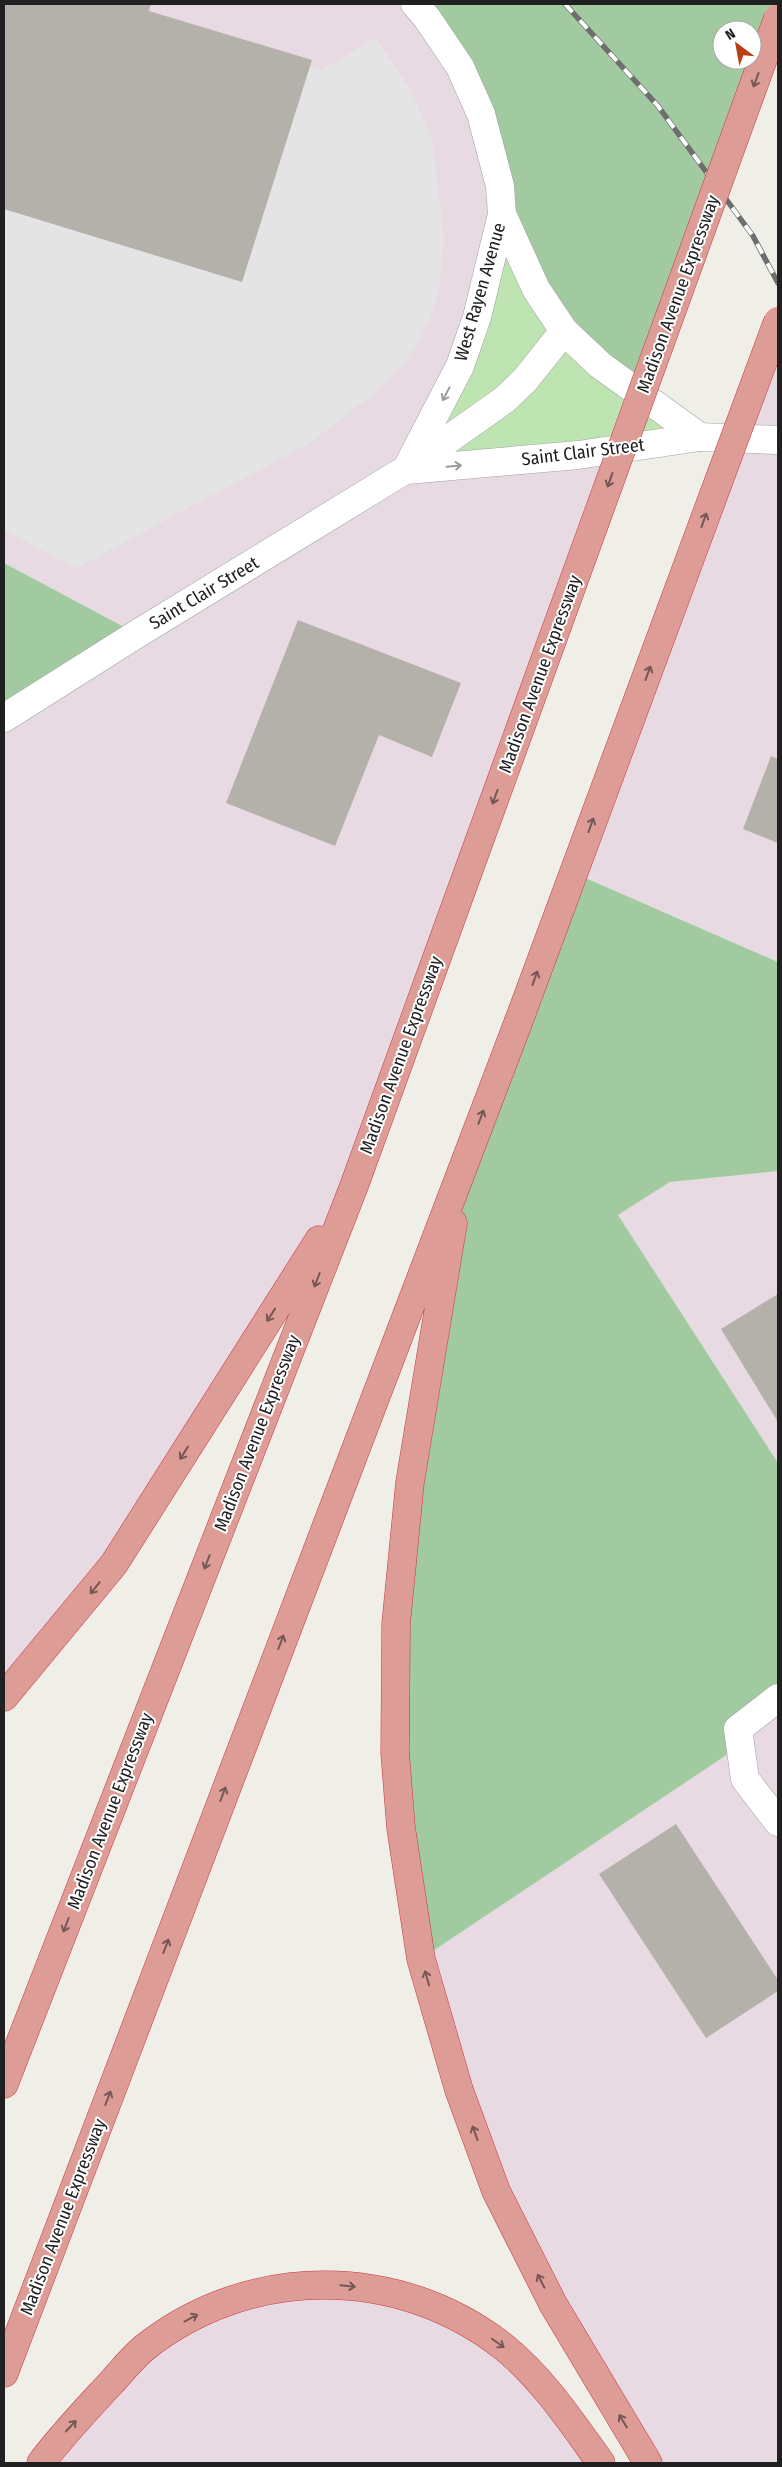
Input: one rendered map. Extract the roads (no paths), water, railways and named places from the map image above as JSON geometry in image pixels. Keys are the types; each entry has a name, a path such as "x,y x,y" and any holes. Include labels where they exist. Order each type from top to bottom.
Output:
{"highway":[{"name":"Madison Avenue Expressway","path":"4,2084 354,1186 778,18"},
{"name":"Madison Avenue Expressway","path":"4,2373 463,1162 518,1023 778,321"},
{"path":"463,1162 410,1482 400,1569 396,1624 395,1753 401,1828 421,1959 459,2090 496,2191 553,2304 648,2463"},
{"path":"4,1697 114,1564 354,1186"},
{"path":"41,2463 58,2440 143,2349 175,2327 208,2309 257,2292 293,2285 344,2285 385,2291 443,2310 471,2325 505,2348 547,2389 602,2463"}],"street":[{"name":"West Rayen Avenue","path":"406,470 460,366 477,317 502,214 500,186 481,114 460,67 427,18 415,4"},
{"path":"502,214 536,289 564,331 600,365 700,437 778,440"},
{"name":"Saint Clair Street","path":"4,718 406,470 504,400 525,380 564,331"},
{"name":"Saint Clair Street","path":"406,470 578,455 700,437"},
{"path":"778,1698 738,1729 745,1779 778,1822"}],"railway":[{"path":"565,4 658,106 753,236 778,283"}]}
